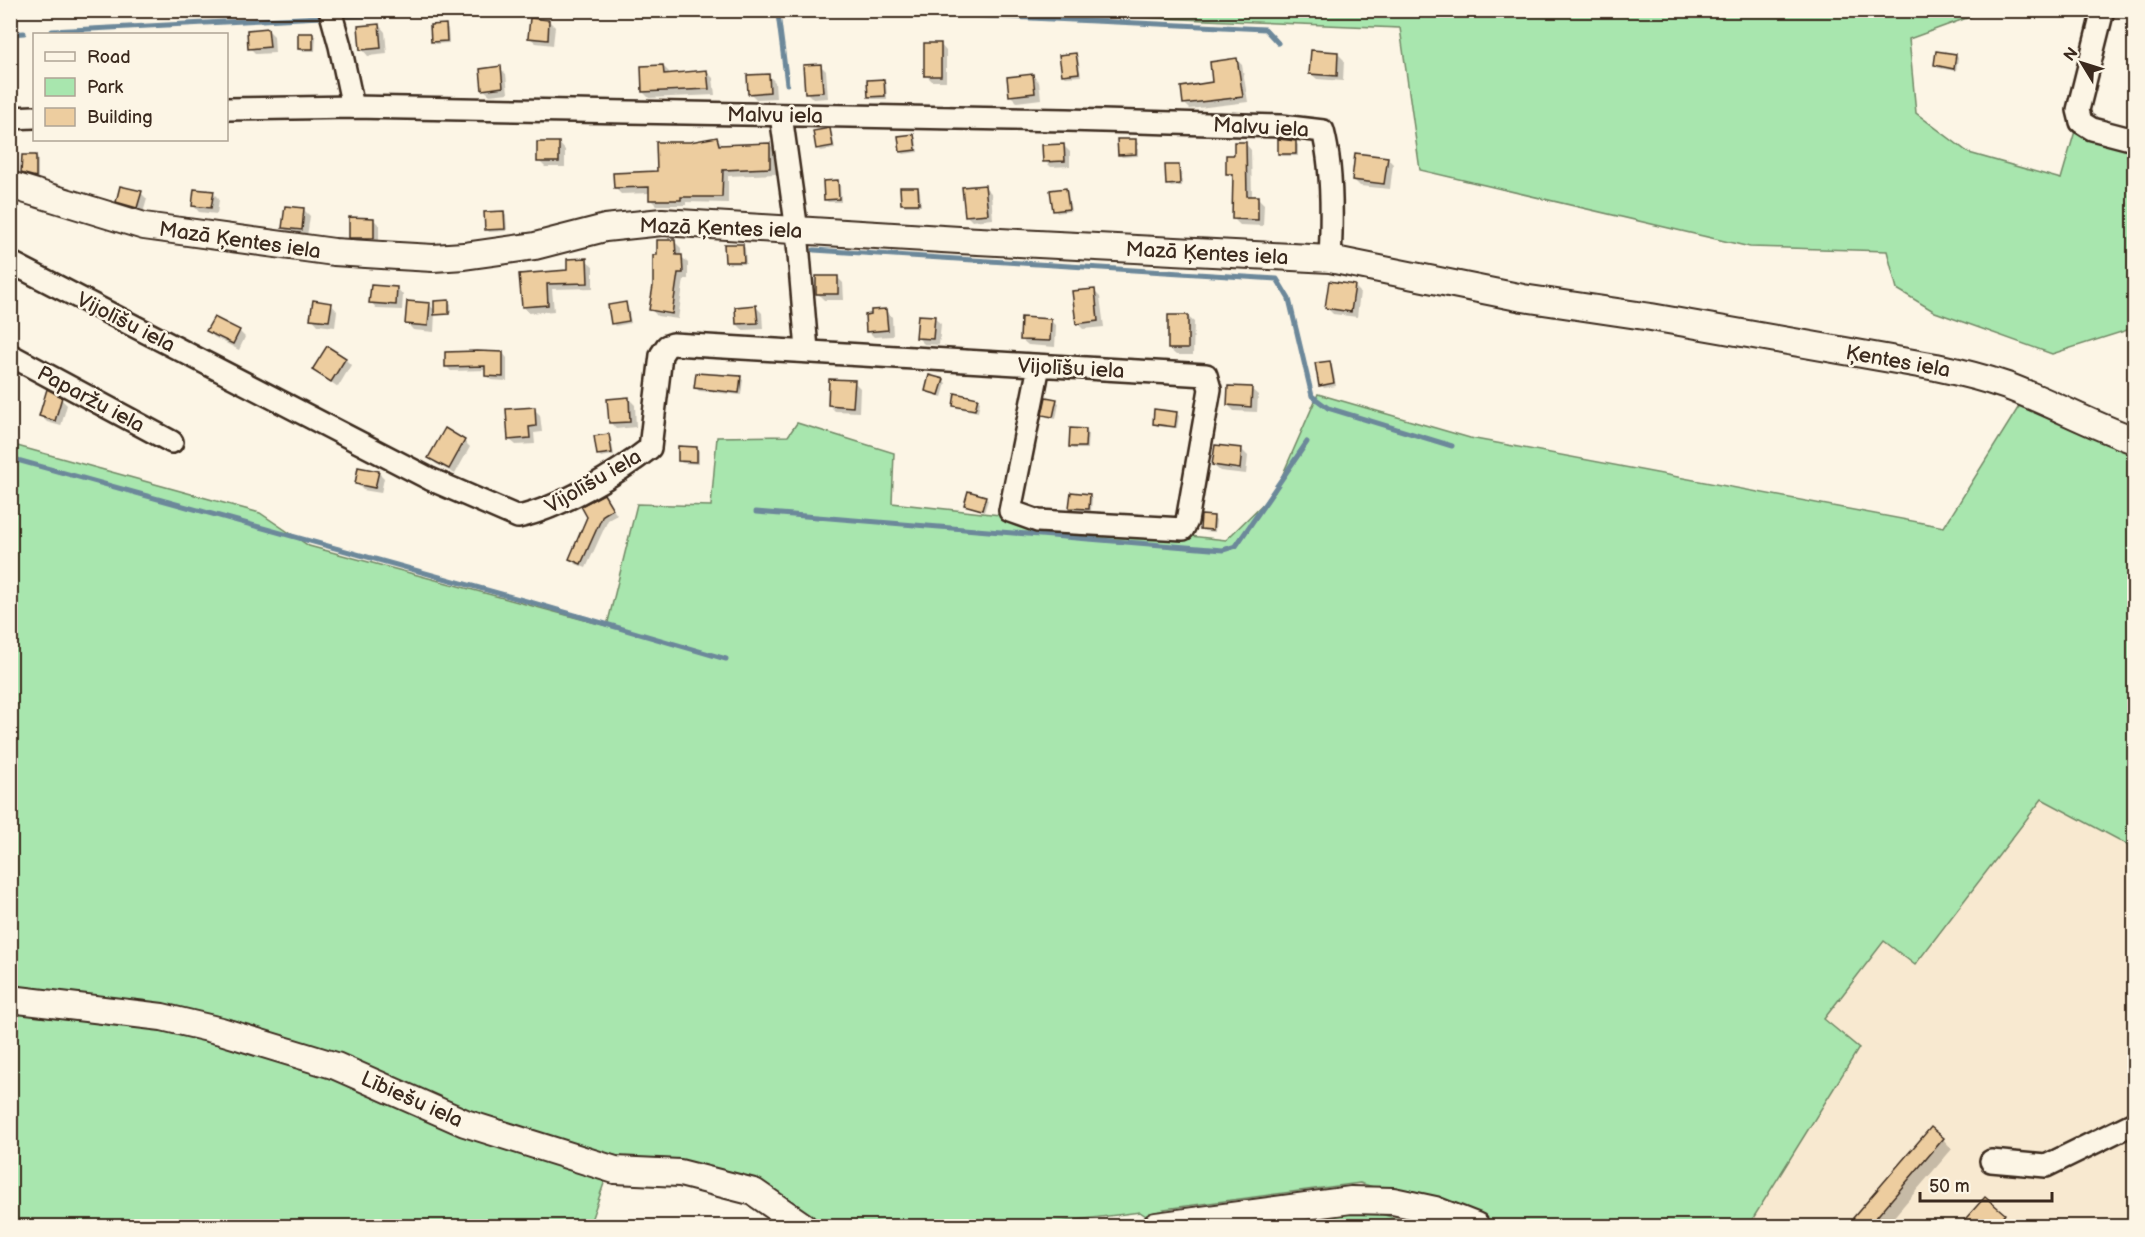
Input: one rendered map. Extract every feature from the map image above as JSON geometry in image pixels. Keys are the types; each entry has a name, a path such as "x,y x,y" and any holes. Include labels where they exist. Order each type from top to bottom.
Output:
{"street":[{"path":"330,10 353,107"},
{"path":"2103,10 2078,110 2081,122 2092,129 2134,140"},
{"name":"Malvu iela","path":"228,109 353,107 1067,120 1281,126 1323,131 1327,147 1330,259"},
{"path":"782,115 797,231 807,350"},
{"path":"10,118 33,117"},
{"name":"Mazā Ķentes iela","path":"10,185 144,226 344,253 433,258 464,256 535,246 605,228 662,222 1330,259 1406,273"},
{"name":"Vijolīšu iela","path":"10,262 413,471 518,517 552,507 620,469 650,448 661,355 667,346 673,344 1206,375 1210,388 1187,521 1183,529 1038,521 1010,511 1039,366"},
{"name":"Ķentes iela","path":"1406,273 1523,298 1651,317 1936,367 2007,387 2134,440"},
{"name":"Paparžu iela","path":"10,355 172,442"},
{"name":"Lībiešu iela","path":"10,999 162,1017 221,1030 336,1066 465,1123 615,1170 680,1173 754,1192 803,1227"},
{"path":"1991,1161 2046,1166 2134,1124"},
{"path":"1156,1227 1351,1200 1403,1203 1435,1210 1476,1227"}],"shaded area":[{"path":"2042,799 2134,848 2134,1226 1752,1226 1750,1223 1859,1048 1824,1019 1885,940 1915,964"}],"green space":[{"path":"982,11 1986,11 1909,39 1916,113 1969,153 2061,179 2075,131 2134,152 2134,328 2052,354 1935,312 1897,289 1887,251 1750,247 1420,170 1400,28"},
{"path":"1318,394 1470,438 1944,527 2023,400 2134,451 2134,848 2042,799 1915,965 1884,941 1824,1019 1859,1048 1750,1223 1752,1226 1504,1226 1360,1183 1164,1209 1188,1226 1161,1226 1140,1212 1030,1226 827,1226 760,1184 614,1155 589,1226 11,1226 10,444 260,513 309,546 607,626 637,504 711,506 717,437 788,436 797,423 894,453 892,503 1226,540 1275,492"},
{"path":"1349,1204 1420,1226 1188,1226"}],"building":[{"path":"530,18 549,20 548,40 528,38"},
{"path":"379,24 381,48 360,50 358,26"},
{"path":"446,24 447,41 431,42 430,25"},
{"path":"268,28 270,47 248,49 247,30"},
{"path":"298,33 313,33 313,49 298,49"},
{"path":"924,43 941,43 941,76 924,76"},
{"path":"1311,50 1338,52 1337,76 1309,74"},
{"path":"1936,51 1956,54 1954,69 1934,65"},
{"path":"1076,53 1079,73 1062,75 1059,55"},
{"path":"1237,58 1243,97 1183,104 1181,87 1212,82 1210,62"},
{"path":"821,64 823,92 805,93 803,65"},
{"path":"663,65 664,74 707,70 709,89 642,92 641,66"},
{"path":"501,66 503,87 482,90 480,69"},
{"path":"769,74 770,92 748,94 747,75"},
{"path":"1033,74 1035,93 1009,96 1007,77"},
{"path":"884,79 885,96 868,97 867,80"},
{"path":"830,128 833,146 816,149 813,131"},
{"path":"914,134 916,150 900,152 898,136"},
{"path":"717,137 719,145 770,143 770,168 723,170 722,197 649,200 649,187 614,188 613,173 657,171 656,142 690,142"},
{"path":"1117,139 1136,139 1136,154 1118,155"},
{"path":"1278,139 1296,141 1296,154 1278,154"},
{"path":"537,142 559,142 559,162 537,162"},
{"path":"1234,142 1246,142 1247,196 1258,196 1258,220 1232,219 1233,174 1226,174 1226,155 1234,155"},
{"path":"1064,144 1065,161 1043,162 1042,145"},
{"path":"1355,153 1388,157 1384,184 1352,180"},
{"path":"22,155 36,155 36,177 21,173"},
{"path":"1165,165 1179,165 1180,184 1166,185"},
{"path":"838,180 839,199 824,200 823,181"},
{"path":"985,185 988,214 965,216 962,187"},
{"path":"120,186 142,191 137,208 116,202"},
{"path":"900,187 918,187 919,204 901,204"},
{"path":"1066,188 1069,209 1053,211 1050,190"},
{"path":"194,189 214,191 211,208 192,206"},
{"path":"285,206 304,208 302,230 282,228"},
{"path":"504,211 505,229 485,230 484,212"},
{"path":"349,217 374,218 374,238 349,238"},
{"path":"657,240 675,240 676,255 682,255 683,273 678,273 672,314 649,310 653,286 653,255 657,255"},
{"path":"724,244 743,244 744,262 725,262"},
{"path":"587,258 588,283 547,284 548,305 522,307 519,274 567,270 567,259"},
{"path":"816,276 838,276 838,294 816,294"},
{"path":"1329,281 1355,285 1351,312 1325,308"},
{"path":"371,285 397,287 396,305 369,303"},
{"path":"1095,289 1098,321 1076,324 1072,291"},
{"path":"313,300 332,303 329,321 310,319"},
{"path":"449,300 449,314 434,315 434,301"},
{"path":"407,301 430,303 428,326 405,324"},
{"path":"626,302 629,321 611,324 608,305"},
{"path":"756,305 758,323 736,324 735,307"},
{"path":"886,309 888,330 866,332 865,315 871,314 871,310"},
{"path":"918,315 935,316 933,339 916,338"},
{"path":"1168,315 1188,315 1188,349 1168,349"},
{"path":"214,317 240,330 233,344 206,331"},
{"path":"1021,317 1051,319 1050,341 1020,340"},
{"path":"327,346 346,358 331,382 312,370"},
{"path":"445,352 503,352 503,377 485,376 485,366 445,367"},
{"path":"1330,361 1334,383 1319,386 1315,363"},
{"path":"696,373 741,376 739,393 694,388"},
{"path":"929,375 944,379 939,395 925,391"},
{"path":"829,379 855,380 853,407 828,405"},
{"path":"1228,386 1252,387 1251,407 1227,405"},
{"path":"47,389 62,397 55,421 39,416"},
{"path":"955,393 978,398 975,410 953,406"},
{"path":"629,397 630,422 609,423 607,399"},
{"path":"1046,397 1057,399 1053,417 1042,415"},
{"path":"535,407 536,426 529,427 530,438 508,440 506,409"},
{"path":"1154,409 1177,412 1175,427 1153,424"},
{"path":"445,428 465,440 449,469 428,458"},
{"path":"1070,428 1086,429 1085,447 1069,447"},
{"path":"609,434 612,453 597,455 594,436"},
{"path":"1215,445 1242,448 1240,469 1212,465"},
{"path":"678,446 697,447 697,462 678,461"},
{"path":"358,467 379,471 375,488 355,484"},
{"path":"968,491 986,496 982,510 964,505"},
{"path":"1071,492 1090,494 1089,509 1069,508"},
{"path":"604,494 613,509 603,515 581,564 569,559 587,517 581,506"},
{"path":"1201,515 1214,516 1213,530 1200,529"},
{"path":"1931,1127 1944,1138 1868,1227 1863,1227 1853,1218"},
{"path":"1985,1197 2005,1214 1994,1227 1958,1227"}],"waterway":[{"path":"347,16 384,15 420,10"},
{"path":"663,10 778,14 787,84"},
{"path":"778,10 778,14 924,13 1265,29 1278,43"},
{"path":"52,31 321,17"},
{"path":"10,34 24,33"},
{"path":"814,250 1277,279 1289,299 1312,396 1328,408 1452,446"},
{"path":"756,512 1223,550 1236,546 1307,442"},
{"path":"10,458 530,602 726,659"}]}
